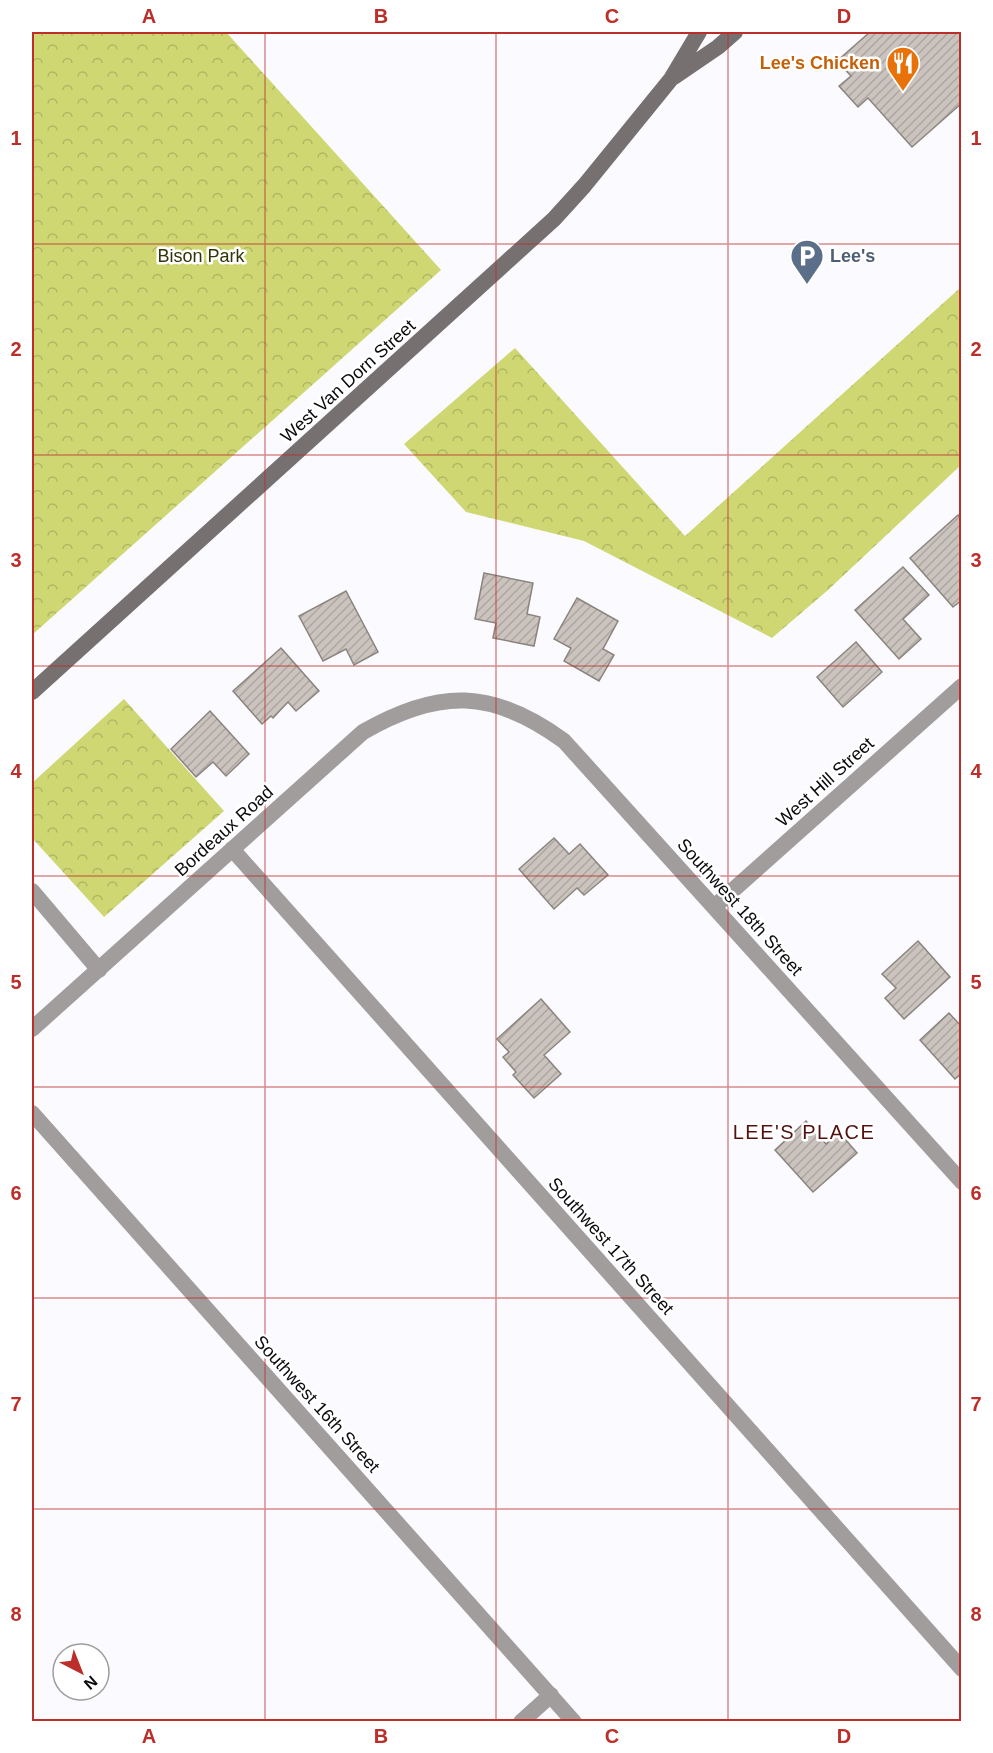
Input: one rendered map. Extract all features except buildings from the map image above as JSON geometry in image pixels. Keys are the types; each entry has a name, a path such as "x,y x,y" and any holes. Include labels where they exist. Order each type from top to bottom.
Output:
{"main road":[{"name":"West Van Dorn Street","path":"32,692 506,265 584,186 671,80 699,32"},
{"name":"West Van Dorn Street","path":"671,80 735,32"}],"street":[{"name":"West Hill Street","path":"714,907 961,688"},
{"name":"Southwest 18th Street","path":"462,700 504,707 535,720 564,741 962,1182"},
{"name":"Bordeaux Road","path":"32,1029 363,732 395,714 430,703 462,700"},
{"name":"Southwest 17th Street","path":"232,849 962,1669"},
{"path":"32,891 99,970"},
{"name":"Southwest 16th Street","path":"32,1113 574,1722"},
{"path":"521,1722 551,1695"}],"green space":[{"name":"Bison Park","path":"32,32 226,32 441,270 32,635"},
{"path":"961,287 961,465 828,590 772,638 584,541 466,512 404,444 515,348 685,536"},
{"path":"124,699 224,811 104,917 32,838 32,783"}],"place":[{"name":"Lee's Chicken","path":"903,92"},
{"name":"Lee's","path":"807,285"}],"district":[{"name":"LEE'S PLACE","path":"804,1132"}]}
